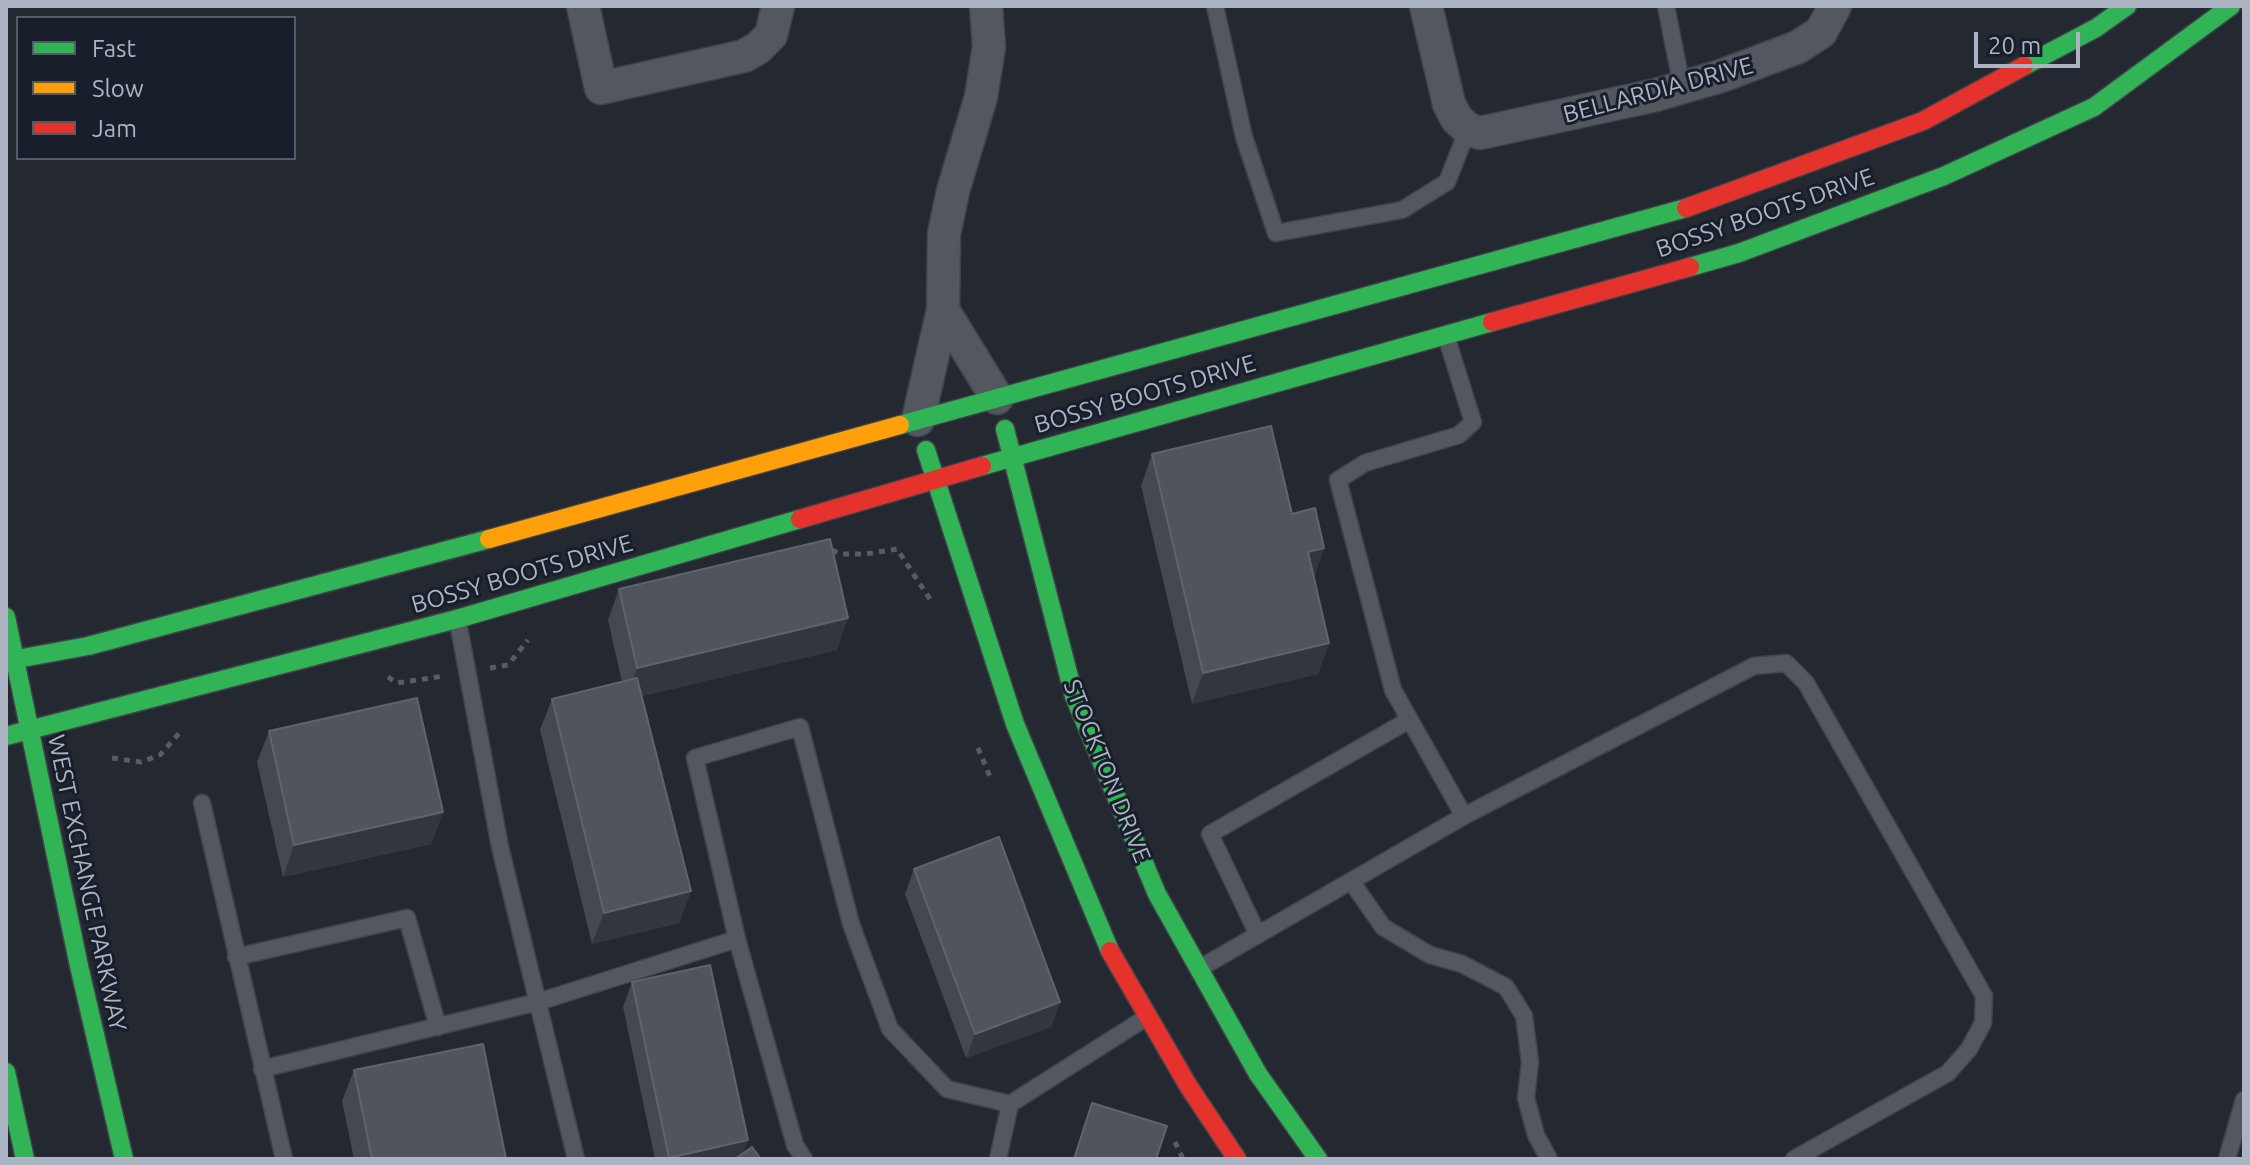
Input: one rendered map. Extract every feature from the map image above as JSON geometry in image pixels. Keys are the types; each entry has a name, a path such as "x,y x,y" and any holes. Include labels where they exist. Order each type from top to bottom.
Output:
{"street":[{"path":"583,6 601,88 744,56 771,35 778,6"},
{"path":"986,6 989,47 981,97 944,234 943,310 918,420 934,479 1020,738 1102,937 1147,1016 1237,1159"},
{"path":"1426,6 1449,104 1457,119 1468,129"},
{"name":"BOSSY BOOTS DRIVE","path":"11,660 88,646 300,591 1685,208 1925,128 2096,28 2127,6"},
{"name":"BOSSY BOOTS DRIVE","path":"6,736 457,619 934,479 1739,253 2094,107 2231,6"},
{"name":"BELLARDIA DRIVE","path":"1468,129 1494,132 1682,87 1798,47 1821,32 1834,10"},
{"name":"STOCKTON DRIVE","path":"943,310 997,398 1074,696 1157,894 1258,1074 1318,1159"},
{"name":"WEST EXCHANGE PARKWAY","path":"6,617 11,660 30,731 124,1159"},
{"path":"6,1072 25,1159"}],"lane":[{"path":"1215,6 1244,137 1276,233 1402,210 1447,182 1468,129"},
{"path":"1666,6 1682,87"},
{"path":"1445,335 1473,422 1459,435 1365,463 1338,480 1393,690 1464,816"},
{"path":"457,619 500,847 576,1159"},
{"path":"1199,969 1464,816 1754,666 1786,663 1806,683 1984,996 1983,1023 1969,1049 1948,1073 1794,1159"},
{"path":"1258,935 1210,834 1409,720"},
{"path":"804,1159 795,1145 737,939 695,758 800,727 851,924 890,1029 947,1089 1010,1104"},
{"path":"202,803 284,1159"},
{"path":"1351,881 1383,927 1430,955 1462,964 1506,987 1524,1016 1530,1062 1526,1098 1536,1135 1549,1159"},
{"path":"236,957 407,918 438,1027"},
{"path":"262,1069 538,1002 737,939"},
{"path":"998,1159 1010,1104 1147,1016"},
{"path":"2227,1159 2244,1100"}],"building":[{"path":"1271,426 1292,514 1315,508 1324,548 1308,552 1329,643 1203,673 1152,454"},
{"path":"830,539 848,618 637,668 619,589"},
{"path":"637,678 691,891 604,913 552,699"},
{"path":"417,698 443,812 294,845 269,731"},
{"path":"999,837 1060,1002 975,1034 914,869"},
{"path":"710,965 748,1140 669,1158 632,982"},
{"path":"483,1044 506,1159 372,1159 354,1070"},
{"path":"1092,1103 1167,1126 1156,1159 1074,1159"},
{"path":"752,1147 761,1159 735,1159"}],"traffic: fast":[{"path":"2024,66 2096,28 2127,6"},
{"path":"1690,267 1739,253 1944,176 2094,107 2231,6"},
{"path":"900,425 1686,208"},
{"path":"982,466 1492,322"},
{"path":"1005,429 1074,696 1157,894 1258,1074 1318,1159"},
{"path":"926,450 1015,724 1110,951"},
{"path":"6,736 457,619 800,519"},
{"path":"6,661 88,646 489,539"},
{"path":"6,617 79,966 124,1159"},
{"path":"6,1072 25,1159"}],"traffic: slow":[{"path":"489,539 900,425"}],"traffic: jam":[{"path":"1686,208 1923,121 2024,66"},
{"path":"1492,322 1690,267"},
{"path":"800,519 982,466"},
{"path":"1110,951 1189,1087 1237,1159"}]}
